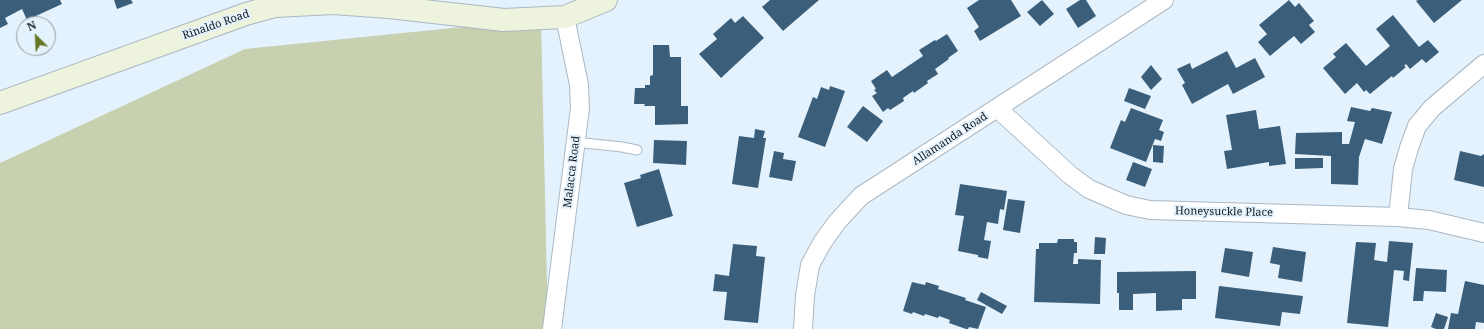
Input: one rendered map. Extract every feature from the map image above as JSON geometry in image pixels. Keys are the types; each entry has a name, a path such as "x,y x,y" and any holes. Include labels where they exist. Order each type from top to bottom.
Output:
{"street":[{"name":"Rinaldo Road","path":"0,103 275,3 333,3 368,5 504,20 565,17 606,0"},
{"name":"Allamanda Road","path":"803,329 805,296 810,265 822,243 837,222 861,196 1164,0"},
{"name":"Malacca Road","path":"552,329 580,108 580,85 565,17"},
{"path":"1398,217 1403,169 1417,126 1432,108 1484,64"},
{"name":"Honeysuckle Place","path":"998,108 1076,180 1089,189 1126,205 1150,210 1398,217 1429,220 1484,233"}],"lane":[{"path":"575,142 609,145 637,150"}],"green space":[{"path":"541,19 548,329 0,329 0,163 245,49"}],"building":[{"path":"0,0 60,0 62,4 36,16 25,16 22,9 5,18 8,24 0,28"},
{"path":"114,0 131,0 133,3 117,9"},
{"path":"770,0 819,0 783,31 762,7"},
{"path":"979,0 1011,0 1021,16 980,41 974,31 979,27 967,8"},
{"path":"1042,0 1054,14 1040,26 1027,12"},
{"path":"1080,0 1086,0 1096,16 1078,28 1066,9"},
{"path":"1289,0 1295,7 1299,3 1314,21 1309,25 1315,32 1301,44 1294,36 1270,56 1258,42 1267,34 1259,25"},
{"path":"1462,0 1434,23 1416,1"},
{"path":"1393,15 1419,47 1428,40 1439,52 1426,63 1422,59 1410,69 1406,64 1404,66 1406,67 1393,78 1392,76 1370,94 1366,90 1364,92 1357,83 1345,94 1323,68 1336,57 1333,54 1346,43 1366,66 1390,46 1376,29"},
{"path":"743,16 764,38 721,78 699,54 717,39 713,34 731,18 735,23"},
{"path":"947,34 958,51 935,69 938,74 927,81 928,83 914,93 913,91 903,98 904,101 890,110 888,108 883,112 872,96 877,93 874,90 876,89 871,81 887,70 892,77 923,56 919,50"},
{"path":"653,45 669,45 670,57 681,57 681,106 688,106 688,124 655,125 655,106 634,104 635,88 645,88 645,85 650,85 650,76 653,75"},
{"path":"1227,51 1236,68 1255,58 1265,77 1233,94 1228,84 1192,104 1182,85 1185,83 1177,69 1190,63 1192,69"},
{"path":"1151,65 1162,79 1151,90 1141,77"},
{"path":"830,86 845,91 825,147 798,137 813,97 817,99 821,87 829,90"},
{"path":"1129,88 1151,96 1145,109 1124,101"},
{"path":"863,106 883,121 867,142 847,127"},
{"path":"1351,107 1370,111 1372,108 1392,112 1382,144 1365,139 1359,157 1358,185 1331,184 1331,156 1295,154 1296,133 1342,132 1342,144 1349,144 1355,122 1347,121"},
{"path":"1131,108 1163,120 1159,130 1164,132 1161,141 1155,139 1146,162 1110,148 1121,120 1125,122"},
{"path":"1256,110 1259,129 1280,126 1286,164 1269,166 1269,162 1227,169 1224,151 1232,150 1226,115"},
{"path":"755,129 765,131 763,138 766,138 758,188 732,184 739,136 754,138"},
{"path":"654,140 687,141 686,165 653,163"},
{"path":"1153,145 1164,146 1163,163 1153,162"},
{"path":"774,151 784,153 783,159 796,161 792,181 769,177"},
{"path":"1460,151 1481,156 1484,154 1484,187 1454,180"},
{"path":"1295,158 1323,158 1323,168 1295,169"},
{"path":"1133,162 1152,169 1145,187 1126,180"},
{"path":"659,169 673,216 637,227 624,183 641,178 640,175"},
{"path":"960,184 1007,191 1004,210 1000,209 998,224 987,222 984,240 991,241 988,259 978,257 978,255 958,251 964,216 955,215"},
{"path":"1008,199 1025,201 1020,233 1003,230"},
{"path":"1095,237 1106,238 1105,254 1094,254"},
{"path":"1058,239 1074,239 1074,242 1077,242 1077,253 1074,253 1073,264 1078,264 1078,259 1101,260 1100,304 1034,302 1036,249 1039,249 1039,243 1057,243"},
{"path":"1389,241 1413,243 1409,281 1403,280 1404,271 1394,270 1388,327 1347,323 1356,242 1376,243 1374,260 1387,262"},
{"path":"733,244 757,246 756,256 765,257 758,323 724,320 727,292 713,291 715,274 729,276"},
{"path":"1273,247 1306,252 1302,282 1278,278 1280,265 1270,263"},
{"path":"1225,248 1253,252 1249,277 1221,272"},
{"path":"1416,268 1447,270 1446,292 1424,291 1423,301 1413,301"},
{"path":"1196,271 1196,299 1182,299 1182,310 1156,311 1156,293 1133,294 1133,310 1119,310 1117,272"},
{"path":"1465,281 1484,285 1484,323 1476,322 1475,329 1448,329 1451,313 1458,314"},
{"path":"912,282 925,285 926,282 939,286 938,289 966,298 965,300 986,307 978,329 969,327 966,329 949,323 950,320 939,316 938,318 925,314 924,316 913,312 912,314 903,311"},
{"path":"1219,286 1303,296 1300,314 1282,312 1280,326 1215,318"},
{"path":"981,292 1007,306 1002,314 977,300"},
{"path":"1436,313 1448,317 1444,329 1436,329 1431,327"}]}
